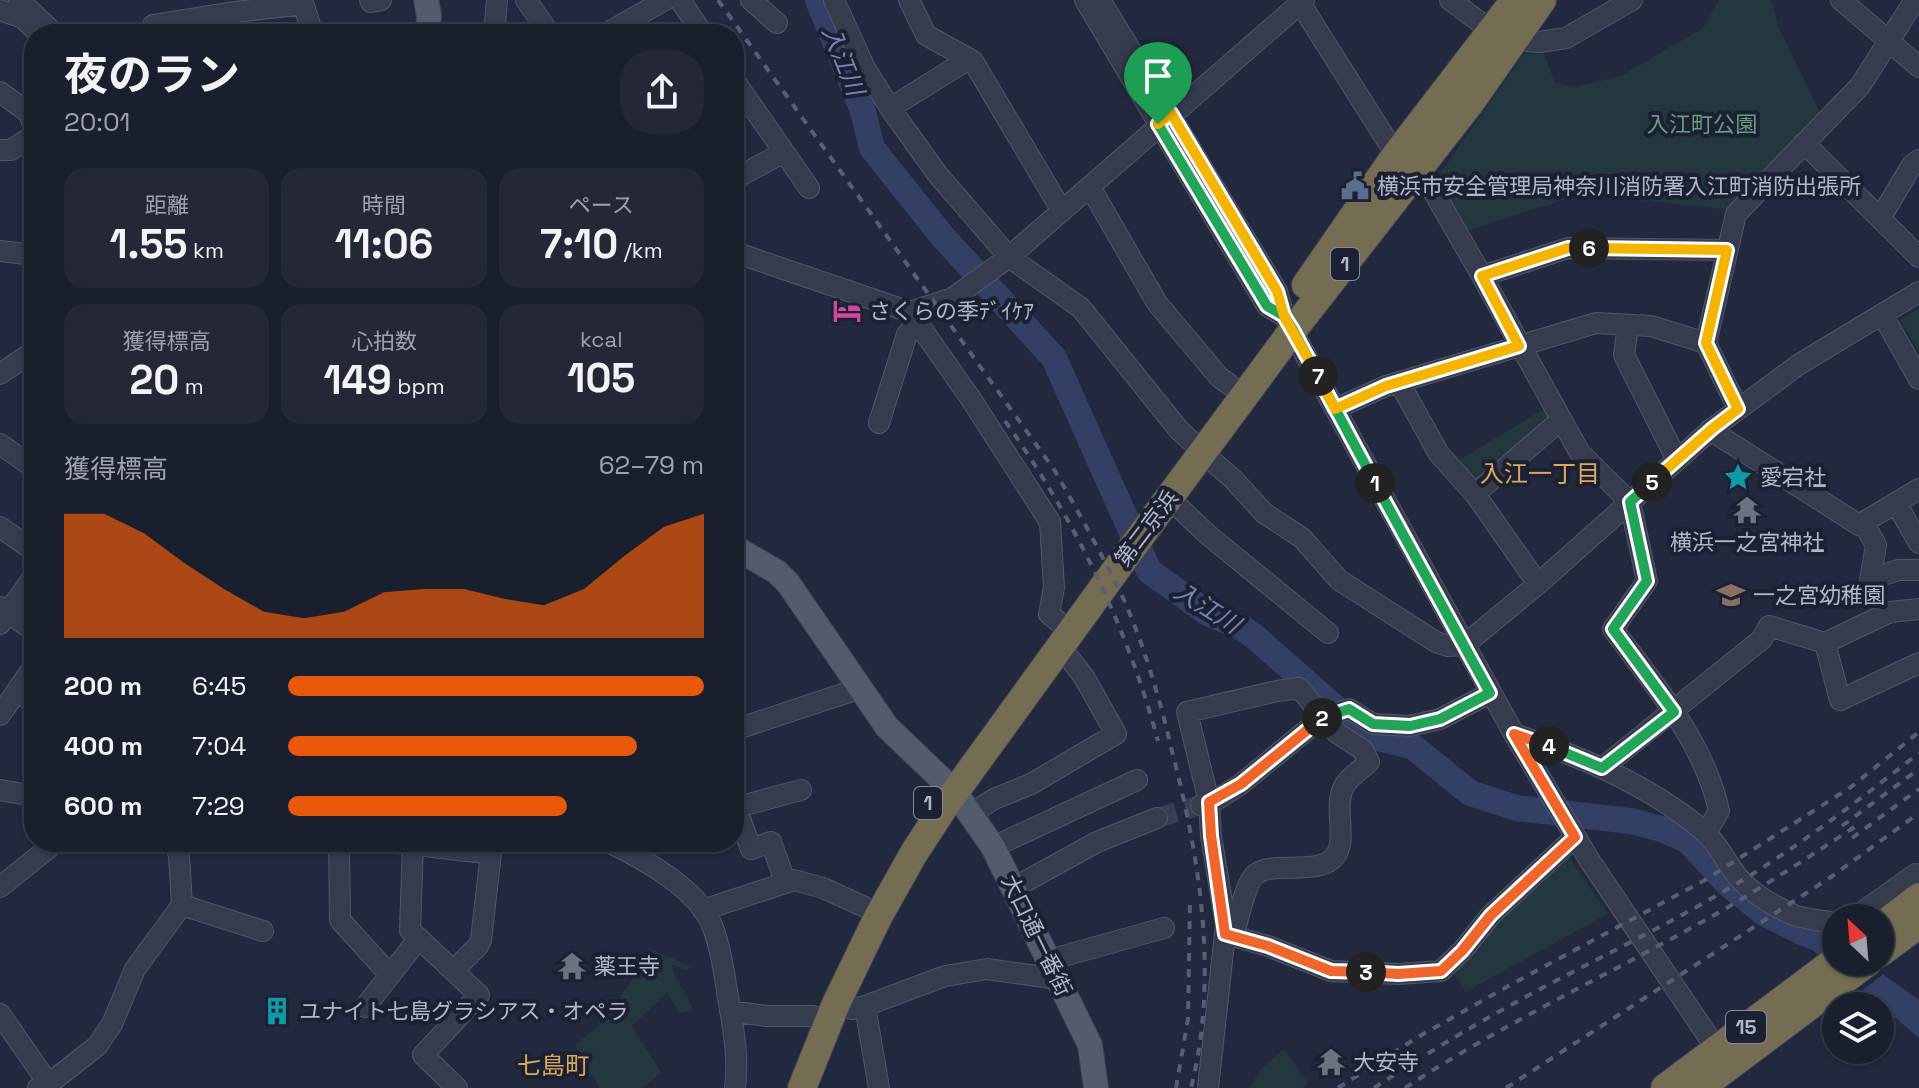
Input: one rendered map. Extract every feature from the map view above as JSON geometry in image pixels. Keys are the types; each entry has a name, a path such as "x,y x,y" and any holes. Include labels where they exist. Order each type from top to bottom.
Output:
{"highway":[{"name":"第二京浜","path":"785,1088 824,1011 914,853 957,795 1060,634 1407,163 1470,103 1503,36 1515,0"},
{"name":"第二京浜","path":"1503,36 1542,0"},
{"name":"第二京浜","path":"1143,519 1169,498 1230,385 1288,323"},
{"name":"第二京浜","path":"802,1088 824,1011 865,907 901,843 957,795"},
{"path":"1894,916 1919,897"},
{"path":"1894,943 1919,924"},
{"name":"15","path":"1665,1088 1722,1058 1827,976"},
{"name":"15","path":"1700,1088 1722,1058"}],"main road":[{"path":"426,0 429,24"},
{"name":"大口通一番街","path":"744,553 777,572 788,583 887,727 957,795 993,847 1090,1045 1096,1088"}],"street":[{"path":"19,0 44,24"},
{"path":"370,0 381,0"},
{"path":"495,24 497,0"},
{"path":"526,0 543,24"},
{"path":"623,24 665,0"},
{"path":"680,0 696,24"},
{"path":"751,0 777,23"},
{"path":"834,0 865,68 890,108 938,175 1009,257 1081,308 1179,430 1233,479 1264,513 1302,538 1339,580 1436,642 1448,646 1464,645 1538,584 1710,430 1798,365 1919,292"},
{"path":"909,0 926,35 973,61 1062,211"},
{"path":"1085,0 1277,291 1288,323 1490,693 1571,830 1722,1058"},
{"path":"1100,0 1165,119"},
{"path":"1450,0 1503,36 1539,42 1566,38 1632,0"},
{"path":"1841,0 1919,67"},
{"path":"1738,409 1706,343 1736,214 1860,86 1915,0"},
{"path":"159,24 303,2 310,24"},
{"path":"879,423 914,317 971,287 1009,257 1302,2 1407,163 1433,191 1580,453 1630,502 1647,581 1613,629 1674,712 1714,789 1719,811 1706,833"},
{"path":"0,10 23,18 29,24"},
{"path":"890,108 969,59"},
{"path":"0,92 24,109"},
{"path":"744,95 809,188"},
{"path":"0,150 11,150 24,142"},
{"path":"1804,143 1919,257"},
{"path":"744,174 783,153"},
{"path":"1881,217 1912,165 1919,160"},
{"path":"1090,187 1157,303 1219,377 1230,385"},
{"path":"1482,276 1568,248 1727,250"},
{"path":"0,251 24,254"},
{"path":"744,256 914,317 1050,522 1054,588 1049,614 1116,734 1031,784 994,799 957,795"},
{"path":"1882,314 1919,379"},
{"path":"1335,409 1399,382 1596,323 1651,326 1706,343"},
{"path":"1628,325 1624,355 1677,460"},
{"path":"0,374 24,359"},
{"path":"1399,382 1439,454 1475,494 1538,584"},
{"path":"1475,494 1561,420"},
{"path":"1710,430 1859,525 1919,489"},
{"path":"0,444 24,461"},
{"path":"1169,498 1207,534 1328,633"},
{"path":"1896,503 1919,543"},
{"path":"1863,522 1876,545 1870,580 1898,570 1919,570"},
{"path":"0,527 24,544"},
{"path":"24,589 3,615 24,626"},
{"path":"1602,768 1762,639 1769,626 1825,643 1890,612 1919,609"},
{"path":"1825,643 1840,700 1919,663"},
{"path":"0,715 24,681"},
{"path":"744,727 861,688"},
{"path":"1208,1088 1229,935 1252,878 1263,870 1317,866 1335,856 1341,843 1338,810 1345,784 1369,762 1363,750 1337,733 1299,688 1187,712 1229,935"},
{"path":"17,691 24,696"},
{"path":"1205,803 1241,784 1324,716 1349,709 1373,724 1410,726 1440,719 1490,693"},
{"path":"1514,734 1602,768 1662,800 1706,833 1738,877 1751,889 1794,915 1822,920"},
{"path":"993,847 1137,780"},
{"path":"0,790 24,794"},
{"path":"744,806 801,790"},
{"path":"1015,887 1097,842 1157,818"},
{"path":"1229,935 1268,946 1331,971 1398,974 1441,971 1571,830"},
{"path":"744,831 751,849 771,842 785,881"},
{"path":"0,887 44,852"},
{"path":"0,1014 43,1086 97,1046 112,1024 135,969 182,905 178,852"},
{"path":"339,852 340,920 390,975"},
{"path":"409,852 410,930 479,995 423,1055 457,1088"},
{"path":"454,970 481,940 491,853 469,852"},
{"path":"645,852 693,896 711,922 721,954 738,1060 735,1088"},
{"path":"1874,904 1916,874 1919,878"},
{"path":"703,910 794,880 823,888 865,907"},
{"path":"182,905 263,931"},
{"path":"730,1011 766,1016 852,1009 945,976 987,969 1054,969 1164,928"},
{"path":"365,1007 419,938"},
{"path":"865,1006 879,1088"}],"green space":[{"name":"入江町公園","path":"1719,0 1772,0 1778,26 1821,115 1732,210 1582,194 1466,231 1437,178 1523,55 1543,51 1555,83 1574,87 1621,76 1703,28"},
{"path":"1919,308 1919,352 1900,320"},
{"path":"1546,408 1552,416 1476,488 1454,463"},
{"path":"1566,852 1608,914 1465,992 1451,968"},
{"path":"653,950 690,966 687,970 673,965 673,971 692,1011 680,1013 667,993 632,1026 661,1072 643,1088 599,1088 575,1045 604,1021"},
{"path":"1284,1049 1308,1083 1303,1088 1249,1088 1262,1068"}],"water":[{"path":"1880,976 1886,976 1919,1000 1919,1038 1894,1017 1894,992 1863,990"}],"waterway":[{"name":"入江川","path":"818,0 862,108 872,148 943,237 1054,358 1149,571 1209,614 1239,626 1255,637 1366,735 1412,746 1470,793 1516,808 1631,821 1662,829 1688,841 1728,884 1764,913 1822,941"}],"tunnel":[{"path":"1157,818 1201,805"}],"railway":[{"path":"718,0 735,24"},
{"path":"744,36 1055,471 1124,600 1162,713 1182,792 1198,876 1205,961 1204,1004 1191,1088"},
{"path":"1005,421 1053,495 1096,574 1131,657 1158,741"},
{"path":"1338,1088 1418,1037 1705,880 1851,787 1919,732"},
{"path":"1374,1088 1501,1010 1662,926 1746,878 1812,834 1919,753"},
{"path":"1842,826 1919,769"},
{"path":"1852,838 1919,789"},
{"path":"1506,1088 1831,877 1919,813"},
{"path":"1405,1088 1517,1021 1728,907 1859,824"},
{"path":"1176,1088 1188,1019 1190,901"}],"place":[{"name":"横浜市安全管理局神奈川消防署入江町消防出張所","path":"1355,186"},
{"name":"さくらの季ﾃﾞｲｹｱ","path":"847,311"},
{"name":"愛宕社","path":"1738,477"},
{"name":"横浜一之宮神社","path":"1747,510"},
{"name":"一之宮幼稚園","path":"1731,595"},
{"name":"薬王寺","path":"572,966"},
{"name":"ユナイト七島グラシアス・オペラ","path":"277,1011"},
{"name":"大安寺","path":"1331,1062"}],"district":[{"name":"入江一丁目","path":"1540,474"},
{"name":"七島町","path":"553,1066"}],"route":[{"path":"1158,124 1171,113 1277,291 1284,316 1335,409 1386,386 1519,346 1482,276 1568,248 1727,250 1706,343 1738,409 1630,502 1647,581 1613,629 1647,671 1674,712 1602,768 1514,734 1575,837 1491,915 1441,971 1398,974 1331,971 1268,946 1225,934 1209,802 1241,784 1324,716 1349,709 1373,724 1410,726 1440,719 1490,693 1335,409 1315,369 1293,330 1284,316 1267,306 1158,124"}]}
